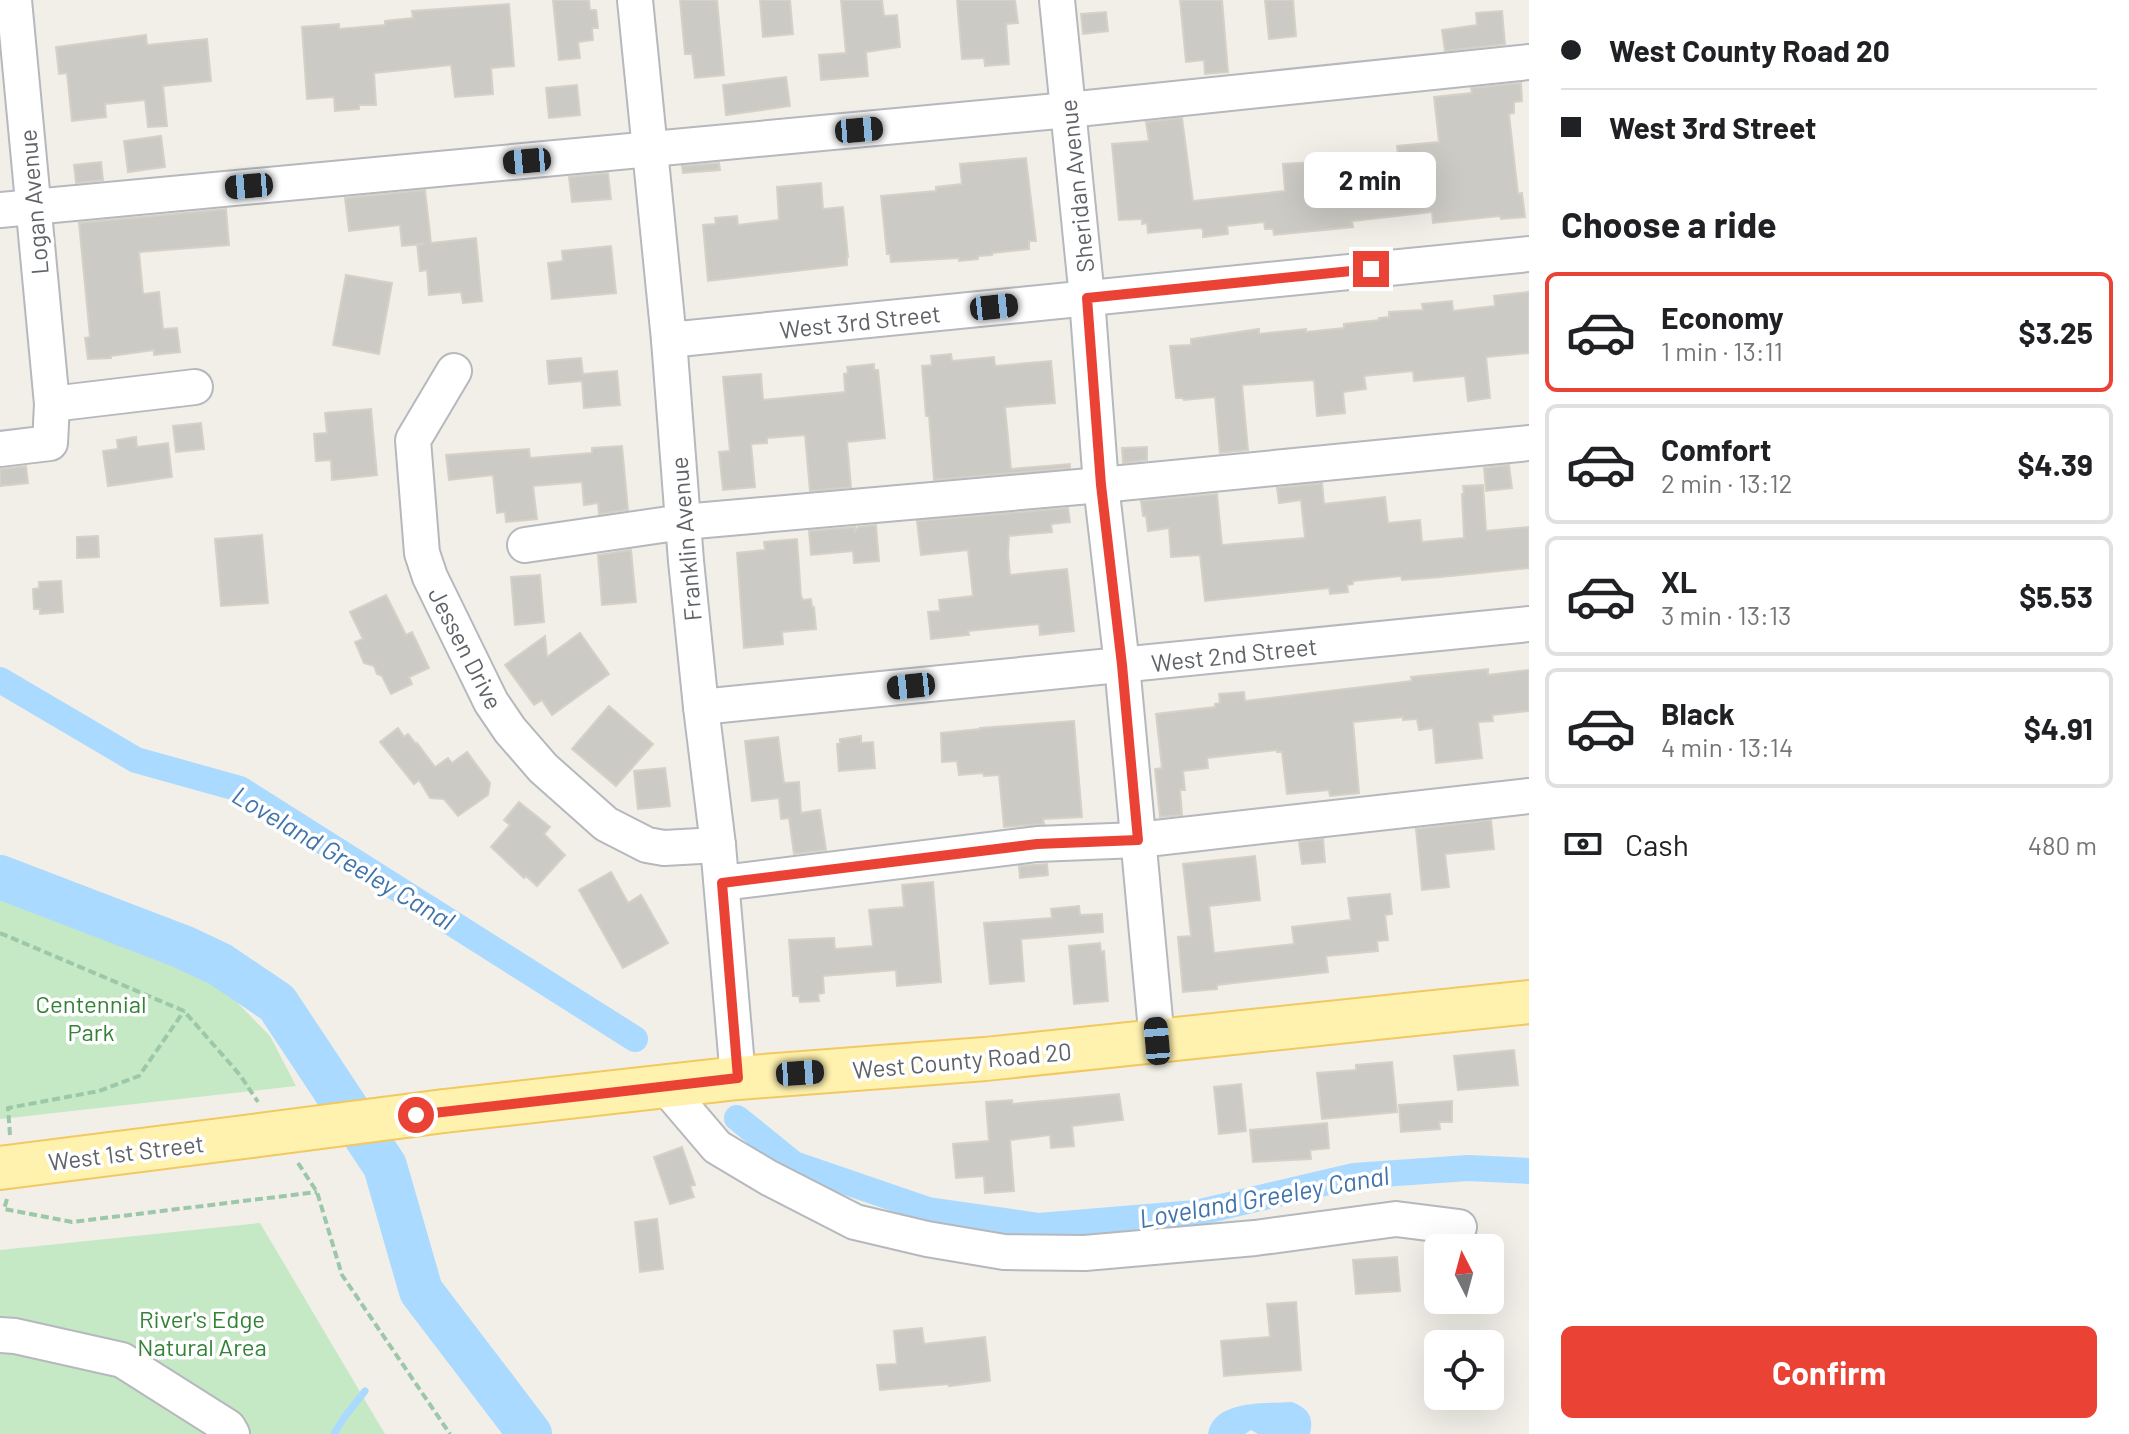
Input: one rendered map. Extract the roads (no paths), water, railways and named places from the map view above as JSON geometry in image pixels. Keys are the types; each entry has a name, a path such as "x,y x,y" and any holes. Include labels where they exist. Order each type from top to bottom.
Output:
{"main road":[{"name":"West County Road 20","path":"252,1136 738,1078 985,1059 1529,1002"},
{"name":"West 1st Street","path":"0,1168 252,1136"}],"street":[{"name":"Franklin Avenue","path":"635,0 701,707 722,883 738,1078"},
{"name":"Sheridan Avenue","path":"1057,0 1087,298 1101,485 1122,665 1157,1041"},
{"name":"Logan Avenue","path":"18,2 52,404"},
{"path":"0,210 1068,110 1529,62"},
{"name":"West 3rd Street","path":"669,340 1529,254"},
{"name":"Jessen Drive","path":"454,371 413,440 422,553 430,577 491,702 510,730 543,768 606,824 647,845 664,848 718,845"},
{"path":"0,449 50,443 52,404 195,387"},
{"path":"525,545 683,522 1529,443"},
{"name":"West 2nd Street","path":"701,707 1529,624"},
{"path":"722,883 1037,844 1138,840 1529,796"},
{"path":"665,1086 717,1147 769,1178 855,1222 927,1239 1004,1252 1085,1253 1255,1238 1396,1219 1459,1227"},
{"path":"0,1335 122,1360 228,1427 232,1434"}],"water":[{"path":"1292,1402 1309,1414 1310,1434 1258,1434 1251,1430 1245,1434 1208,1434 1212,1423 1230,1409"}],"waterway":[{"name":"Loveland Greeley Canal","path":"0,680 136,760 240,789 635,1039"},
{"path":"0,877 183,947 221,965 277,1003 385,1166 421,1291 530,1434"},
{"name":"Loveland Greeley Canal","path":"737,1118 794,1164 928,1210 1039,1226 1196,1213 1354,1176 1468,1168 1529,1171"},
{"path":"334,1434 365,1391"}],"park label":[{"name":"Centennial Park","path":"91,1017"},
{"name":"River's Edge Natural Area","path":"202,1332"}]}
